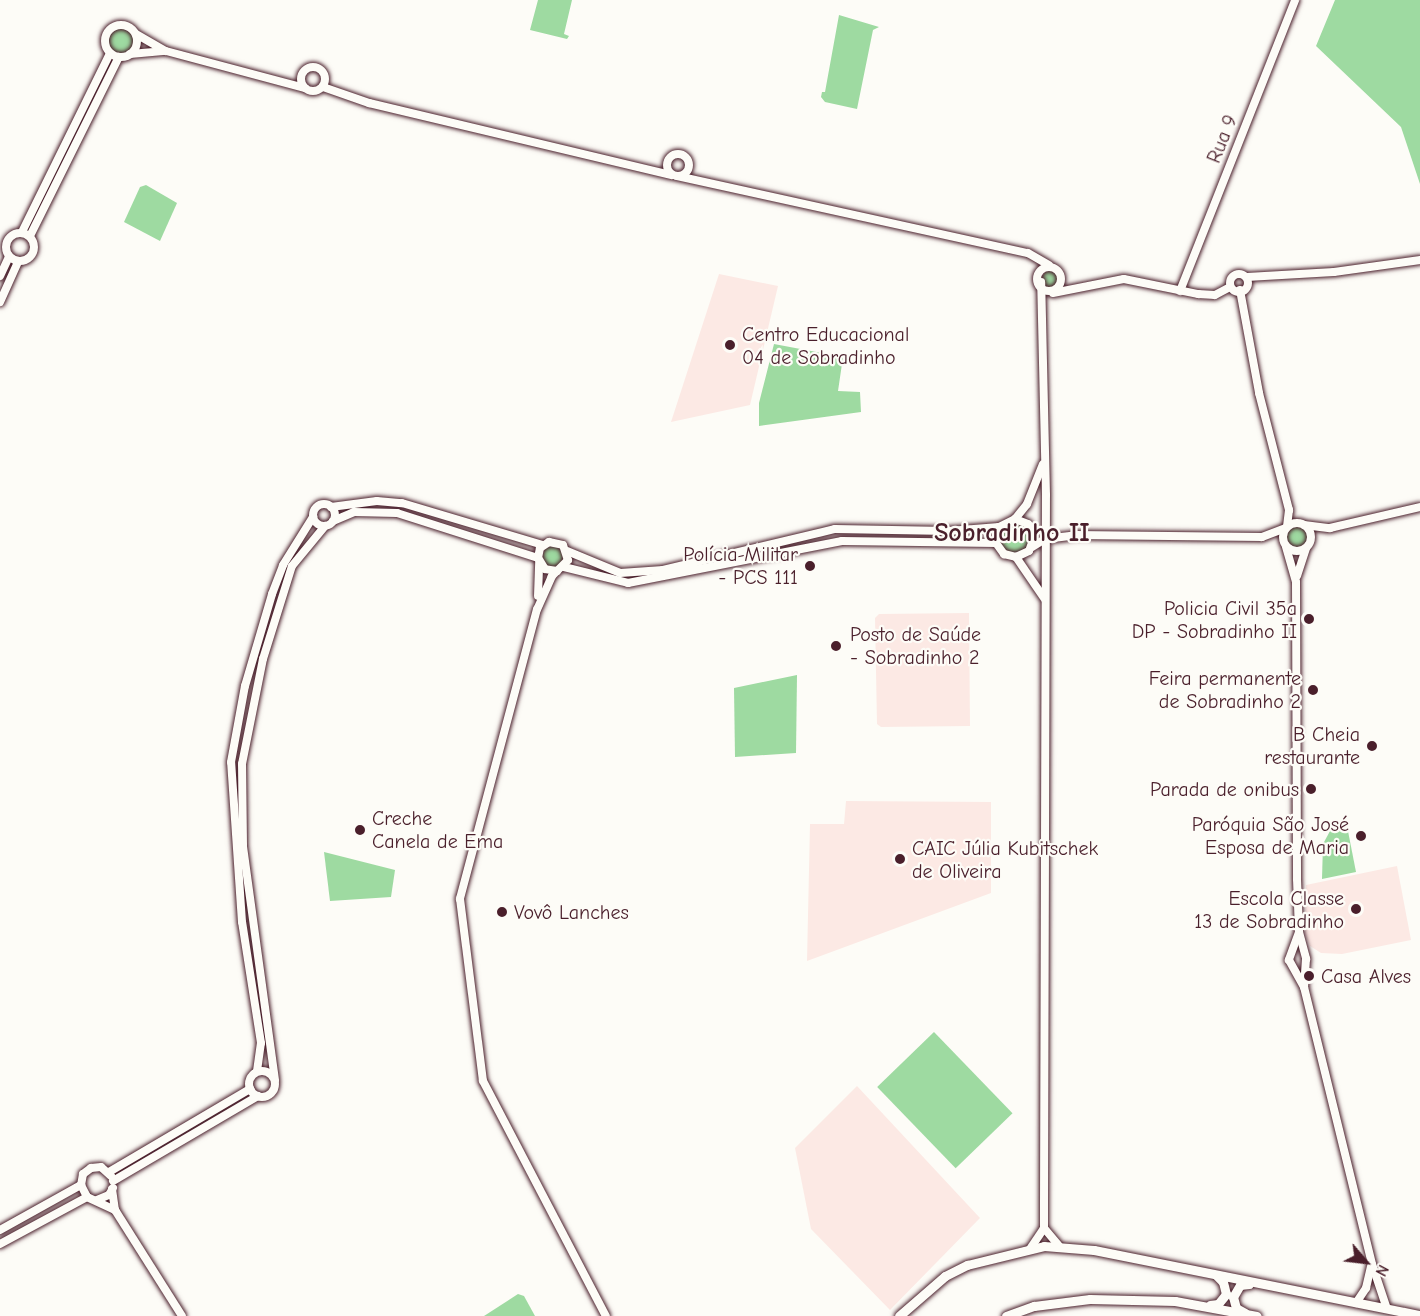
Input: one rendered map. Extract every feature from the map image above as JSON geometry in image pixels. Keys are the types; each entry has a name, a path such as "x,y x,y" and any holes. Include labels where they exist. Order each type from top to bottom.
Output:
{"main road":[{"path":"899,1316 945,1276 960,1269 1030,1249 1059,1246 1420,1315"},
{"path":"1204,1306 1218,1304 1226,1294 1223,1282 1214,1274"},
{"path":"1252,1315 1236,1308 1233,1297 1240,1285 1254,1283"},
{"path":"1006,1316 1034,1306 1090,1299 1204,1306 1252,1315"}],"street":[{"name":"Rua 9","path":"1180,291 1296,0"},
{"path":"26,234 110,53 105,37 112,27 126,25 136,34 166,51 285,82 312,92 323,87 369,104 702,182 1028,253 1055,269 1059,283"},
{"path":"130,54 136,45 136,34"},
{"path":"110,53 119,57 166,51"},
{"path":"0,302 13,259 7,243 26,234 119,57"},
{"path":"285,82 302,77 308,69 317,68 325,76 323,87"},
{"path":"302,77 305,88"},
{"path":"653,170 669,159 682,154 689,162 689,169 702,182"},
{"path":"669,159 668,169 675,175"},
{"path":"675,175 689,169"},
{"path":"0,276 13,259 31,254 34,246 26,234"},
{"path":"1028,253 1037,261 1041,282 1043,463 1046,495 1044,1228 1030,1249"},
{"path":"1050,293 1124,279 1180,291 1215,295 1230,287 1262,279 1420,260"},
{"path":"1040,272 1049,265"},
{"path":"1230,287 1232,277 1245,285"},
{"path":"1041,282 1050,293"},
{"path":"1059,283 1078,288"},
{"path":"1041,314 1050,293 1059,283"},
{"path":"1245,285 1259,393 1290,511 1286,528 1286,547 1296,582 1299,932 1305,950 1304,987 1372,1264 1387,1309"},
{"path":"258,1096 250,1089 249,1080 257,1071 261,1043 242,922 231,762 246,686 272,594 283,565 318,506 331,507 377,501 402,503 543,545 556,541 567,552 620,573 663,570 835,529 950,531 999,527 1016,519 1027,504 1043,463"},
{"path":"1027,504 1046,495"},
{"path":"329,523 331,507"},
{"path":"1016,557 1045,539 1262,537 1286,528 1303,525 1330,528 1420,507"},
{"path":"1290,511 1303,525 1308,544 1296,582"},
{"path":"97,1200 113,1185 258,1096 271,1094 275,1080 243,845 242,764 263,659 292,566 329,523 354,512 397,513 539,560 545,569 560,569 628,583 842,541 996,543"},
{"path":"313,517 329,523"},
{"path":"1016,519 1045,539"},
{"path":"999,527 996,543 1004,554 1016,557 1044,598"},
{"path":"1031,528 1032,547"},
{"path":"1262,537 1294,552 1330,528"},
{"path":"543,545 539,560 537,609 460,899 483,1081 606,1316"},
{"path":"537,609 567,552"},
{"path":"1299,932 1290,952 1291,968 1304,987"},
{"path":"1290,952 1305,950"},
{"path":"1291,968 1306,966"},
{"path":"257,1071 268,1071 275,1080"},
{"path":"87,1197 81,1185 83,1174 91,1168 109,1172 250,1089"},
{"path":"109,1172 116,1210 182,1316"},
{"path":"0,1230 81,1185"},
{"path":"0,1244 87,1197 116,1210"},
{"path":"1044,1228 1059,1246"},
{"path":"1356,1303 1366,1288 1372,1264"}],"shaded area":[{"name":"Centro Educacional 04 de Sobradinho","path":"719,274 778,286 750,405 671,422"},
{"path":"969,613 970,726 881,727 877,724 875,618 879,614"},
{"name":"CAIC Júlia Kubitschek de Oliveira","path":"846,801 991,802 991,893 807,961 810,824 844,824"},
{"name":"Escola Classe 13 de Sobradinho","path":"1397,866 1411,940 1342,954 1321,953 1310,946 1305,933 1306,885"},
{"path":"857,1086 980,1218 890,1310 811,1229 795,1148"}],"green space":[{"path":"538,0 572,0 564,34 569,36 567,39 530,30"},
{"path":"1335,0 1420,0 1420,184 1401,127 1316,46"},
{"path":"839,15 879,27 873,30 857,109 825,102 821,97 822,92 825,92"},
{"path":"121,28 130,32 134,41 130,50 121,54 112,50 108,41 112,32"},
{"path":"146,185 177,203 160,241 124,222 140,187"},
{"path":"1051,270 1057,273 1060,279 1057,285 1051,288 1045,285 1042,279 1045,273"},
{"path":"774,344 843,357 838,391 860,392 861,412 759,426 759,403"},
{"path":"1009,522 1023,523 1031,534 1028,548 1011,555 1000,546 999,532"},
{"path":"1297,526 1305,529 1308,537 1305,545 1297,548 1289,545 1286,537 1289,529"},
{"path":"554,545 562,548 565,556 562,564 554,567 546,564 543,556 546,548"},
{"path":"797,675 796,753 735,757 734,688"},
{"path":"1347,826 1356,872 1322,879 1323,844 1330,831"},
{"path":"324,852 395,870 391,897 330,901"},
{"path":"934,1032 1012,1113 956,1168 877,1087"},
{"path":"518,1294 524,1296 535,1316 484,1316"}],"place":[{"name":"Centro Educacional 04 de Sobradinho","path":"730,345"},
{"name":"Polícia Militar - PCS 111","path":"810,566"},
{"name":"Policia Civil 35a DP - Sobradinho II","path":"1309,619"},
{"name":"Posto de Saúde - Sobradinho 2","path":"836,646"},
{"name":"Feira permanente de Sobradinho 2","path":"1313,690"},
{"name":"B Cheia restaurante","path":"1372,746"},
{"name":"Parada de onibus","path":"1311,789"},
{"name":"Creche Canela de Ema","path":"360,830"},
{"name":"Paróquia São José Esposa de Maria","path":"1361,836"},
{"name":"CAIC Júlia Kubitschek de Oliveira","path":"900,859"},
{"name":"Escola Classe 13 de Sobradinho","path":"1356,909"},
{"name":"Vovô Lanches","path":"502,912"},
{"name":"Casa Alves","path":"1309,976"}],"district":[{"name":"Sobradinho II","path":"1012,534"}]}
